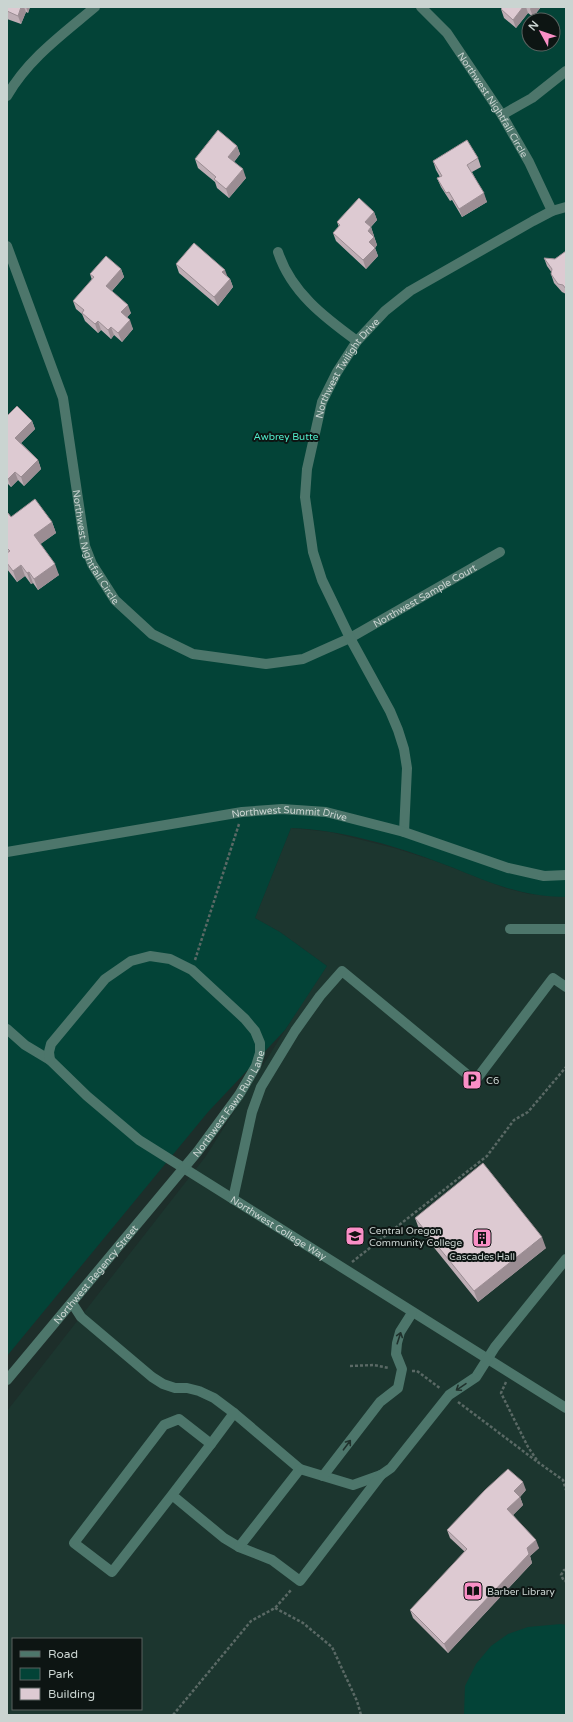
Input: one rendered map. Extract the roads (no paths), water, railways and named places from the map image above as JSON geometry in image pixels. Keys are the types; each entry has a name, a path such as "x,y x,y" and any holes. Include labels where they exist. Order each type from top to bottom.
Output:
{"street":[{"path":"7,96 14,83 28,66 95,7"},
{"name":"Northwest Nightfall Circle","path":"421,7 447,33 502,115 529,162 552,211"},
{"path":"502,115 532,98 566,72"},
{"name":"Northwest Twilight Drive","path":"404,832 407,768 404,749 398,730 390,711 350,638 320,573 313,552 305,498 307,469 322,402 337,372 357,341 385,311 410,291 552,211 566,207"},
{"name":"Northwest Nightfall Circle","path":"7,246 63,398 85,546 92,564 115,600 152,634 193,654 266,664 303,659 350,638"},
{"path":"278,252 283,267 290,279 314,307 357,341"},
{"name":"Northwest Sample Court","path":"350,638 500,552"},
{"name":"Northwest Summit Drive","path":"7,852 242,812 282,810 326,812 404,832 508,868 544,876 566,875"},
{"path":"510,928 566,929"},
{"name":"Northwest Fawn Run Lane","path":"50,1060 49,1052 51,1044 105,979 131,961 150,956 170,959 192,970 245,1019 255,1031 260,1043 260,1053 256,1066 239,1095 184,1169"},
{"path":"233,1199 252,1112 261,1087 295,1030 320,996 342,971 475,1081 553,978 566,987"},
{"name":"Northwest College Way","path":"7,1029 25,1045 50,1060 87,1096 139,1140 412,1313 566,1408"},
{"name":"Northwest Regency Street","path":"7,1380 184,1169"},
{"path":"72,1303 81,1317 152,1377 163,1384 175,1388 187,1388 207,1394 234,1413 300,1469 353,1485 381,1475 391,1468 449,1395 476,1377 487,1359 566,1259"},
{"path":"323,1476 380,1402 398,1388 402,1369 396,1354 397,1343 400,1332 412,1313"},
{"path":"211,1444 179,1419 164,1424 74,1542 112,1572 172,1495 211,1444 234,1413"},
{"path":"239,1547 300,1469"},
{"path":"172,1495 224,1538 239,1547 272,1560 300,1581 381,1475"}],"place":[{"name":"C6","path":"472,1080"},
{"name":"Central Oregon Community College","path":"355,1236"},
{"name":"Cascades Hall","path":"482,1238"},
{"name":"Barber Library","path":"473,1591"}],"park label":[{"name":"Awbrey Butte","path":"286,436"}]}
